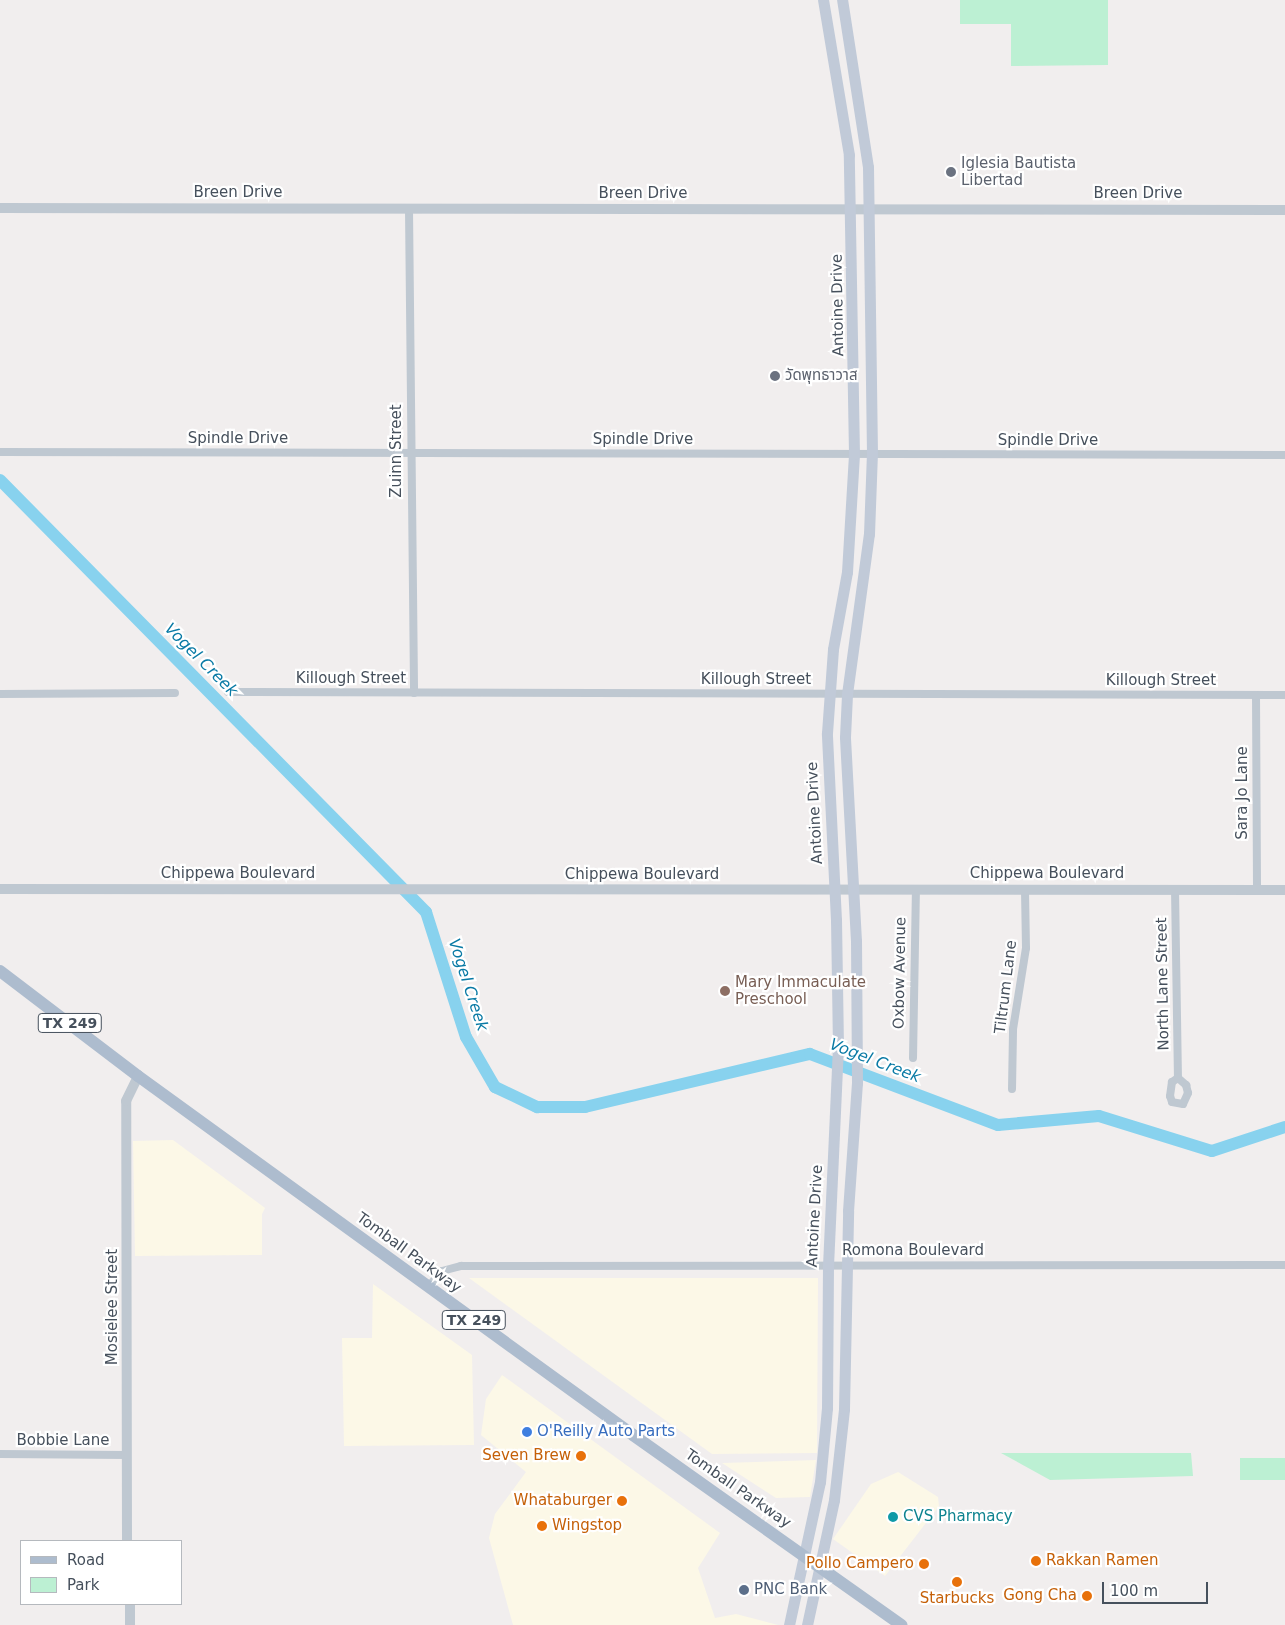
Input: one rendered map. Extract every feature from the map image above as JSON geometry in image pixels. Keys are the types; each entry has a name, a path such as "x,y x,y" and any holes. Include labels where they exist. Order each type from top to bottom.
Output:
{"main road":[{"name":"Antoine Drive","path":"789,1625 820,1482 826,1408 828,1266 838,1078 835,889 828,794 828,694 847,572 854,454 854,332 849,155 834,76 823,0"},
{"path":"807,1625 839,1471 844,1409 846,1266 857,1082 852,890 845,780 847,694 865,575 872,454 868,167 842,0"},
{"path":"834,76 852,73"},
{"path":"854,332 871,332"},
{"path":"847,572 865,575"},
{"name":"Tomball Parkway","path":"0,971 138,1076 428,1287 900,1625"},
{"path":"838,996 856,995"},
{"path":"833,1156 853,1158"},
{"path":"826,1408 844,1409"}],"street":[{"name":"Breen Drive","path":"0,208 1285,210"},
{"name":"Zuinn Street","path":"409,209 414,693"},
{"name":"Spindle Drive","path":"0,452 1285,455"},
{"name":"Killough Street","path":"228,692 1285,695"},
{"path":"0,694 175,693"},
{"name":"Sara Jo Lane","path":"1256,696 1257,890"},
{"name":"Chippewa Boulevard","path":"0,889 1285,890"},
{"name":"Tiltrum Lane","path":"1012,1088 1013,1029 1026,948 1025,889"},
{"name":"North Lane Street","path":"1175,889 1178,1078"},
{"name":"Oxbow Avenue","path":"913,1058 916,890"},
{"name":"Mosielee Street","path":"127,1540 126,1455 129,1382 126,1101 138,1076"},
{"name":"Romona Boulevard","path":"428,1287 442,1271 461,1266 1285,1265"},
{"name":"Bobbie Lane","path":"0,1454 126,1455"},
{"path":"130,1605 130,1625"}],"shaded area":[{"path":"173,1140 265,1208 262,1214 262,1255 135,1256 133,1141"},
{"path":"469,1278 818,1278 817,1453 712,1454"},
{"path":"373,1284 472,1355 474,1445 344,1446 342,1338 372,1338"},
{"path":"502,1375 720,1533 698,1568 715,1618 736,1614 778,1625 513,1625 489,1538 495,1514 526,1472 481,1435 486,1399"},
{"path":"816,1460 810,1497 776,1498 722,1463"},
{"path":"898,1472 938,1497 939,1506 885,1576 833,1539 871,1484"}],"green space":[{"path":"960,0 1108,0 1108,65 1011,66 1011,24 960,24"},
{"path":"1001,1453 1191,1453 1193,1476 1050,1480"},
{"path":"1240,1458 1285,1458 1285,1480 1240,1480"}],"waterway":[{"name":"Vogel Creek","path":"0,480 426,912 466,1037 495,1087 537,1107 585,1107 810,1054 998,1125 1099,1116 1212,1151 1285,1127"}],"place":[{"name":"Iglesia Bautista Libertad","path":"951,172"},
{"name":"วัดพุทธาวาส","path":"775,376"},
{"name":"Mary Immaculate Preschool","path":"725,991"},
{"name":"O'Reilly Auto Parts","path":"527,1432"},
{"name":"Seven Brew","path":"581,1456"},
{"name":"Whataburger","path":"622,1501"},
{"name":"CVS Pharmacy","path":"893,1517"},
{"name":"Wingstop","path":"542,1526"},
{"name":"Rakkan Ramen","path":"1036,1561"},
{"name":"Pollo Campero","path":"924,1564"},
{"name":"Starbucks","path":"957,1582"},
{"name":"PNC Bank","path":"744,1590"},
{"name":"Gong Cha","path":"1087,1596"}]}
